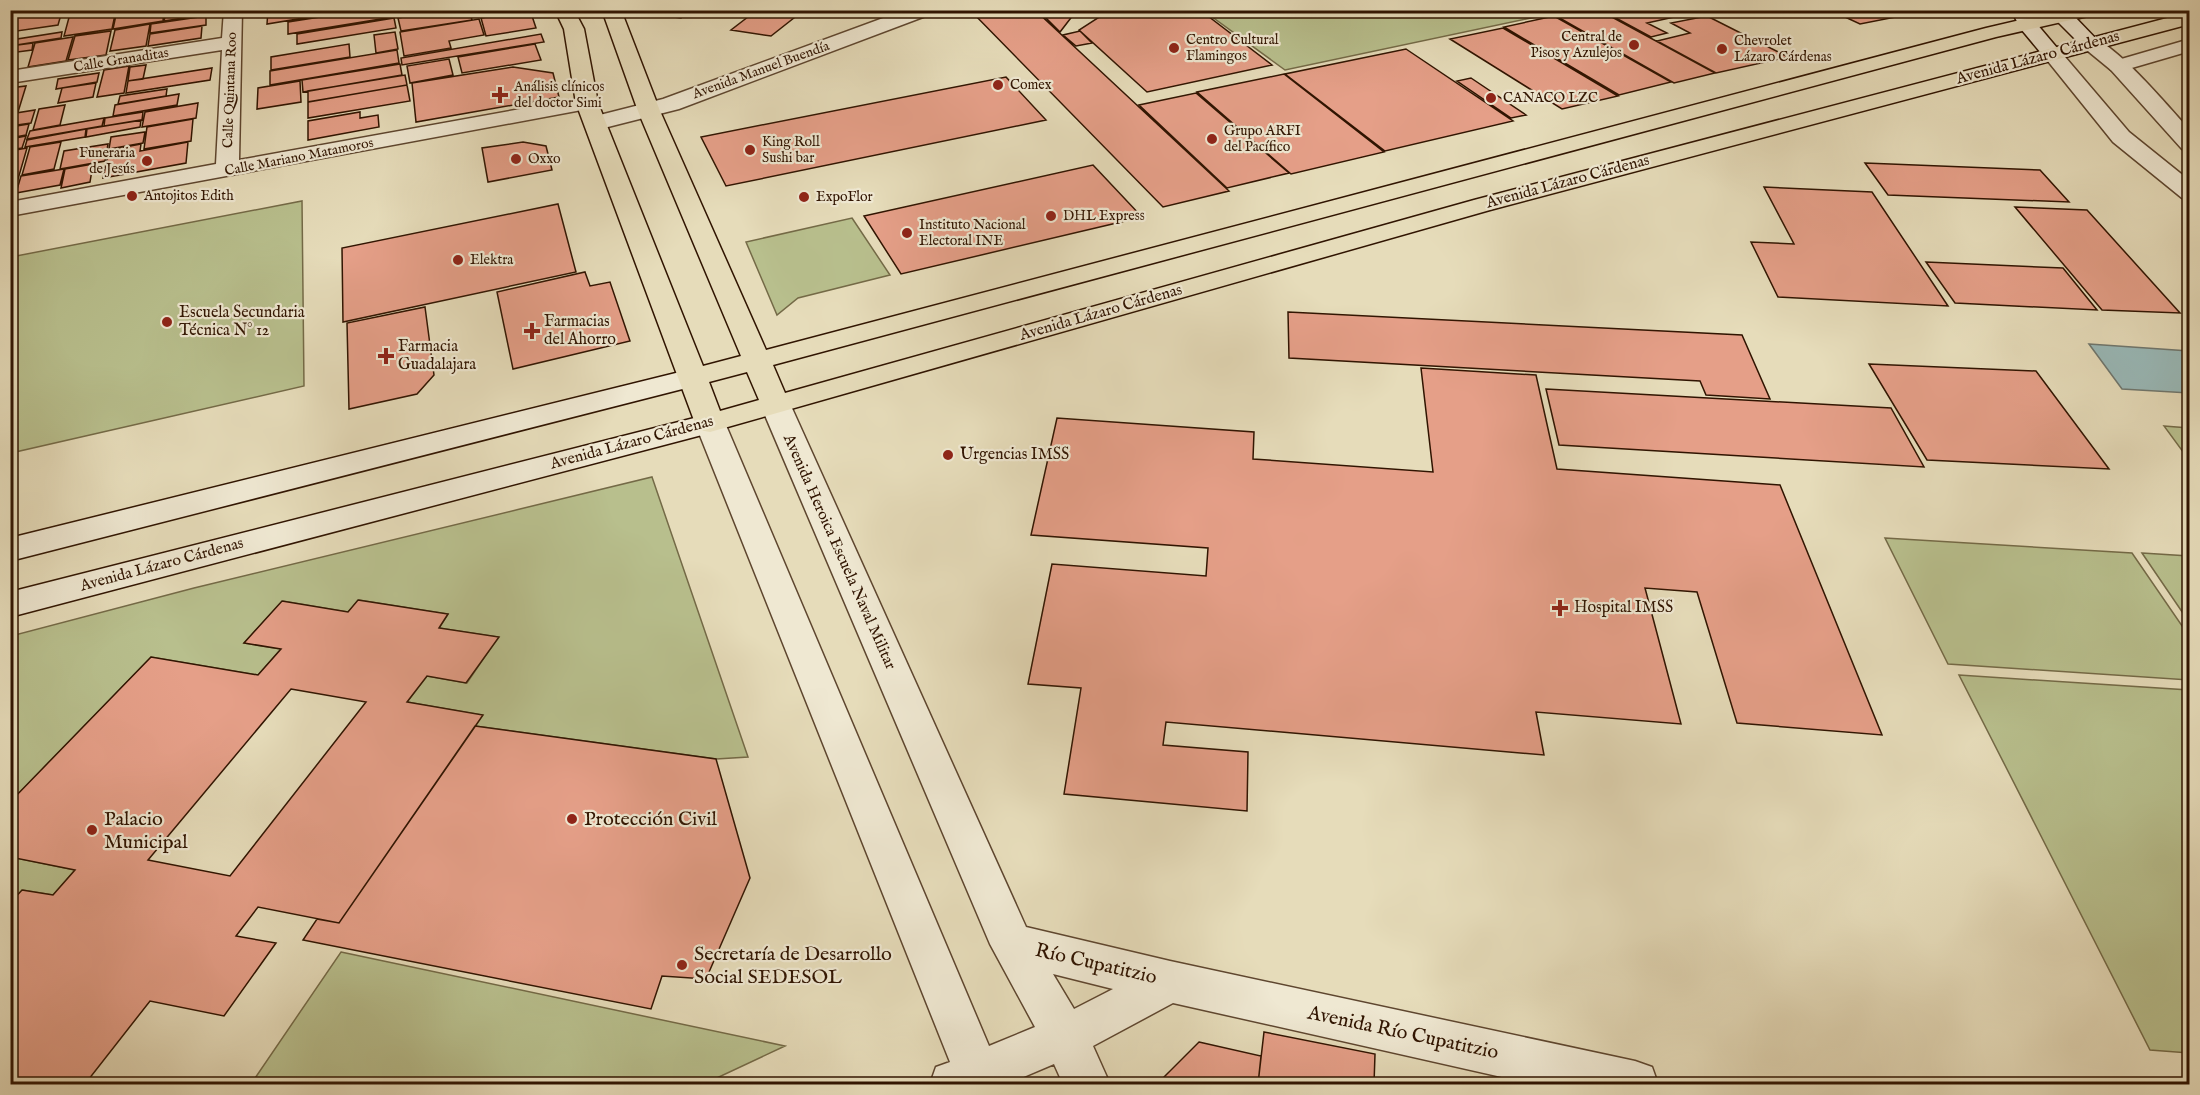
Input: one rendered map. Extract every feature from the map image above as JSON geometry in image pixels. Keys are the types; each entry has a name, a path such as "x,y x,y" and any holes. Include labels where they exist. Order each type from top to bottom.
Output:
{"main road":[{"path":"569,20 601,10"},
{"name":"Avenida Heroica Escuela Naval Militar","path":"611,10 623,100 693,378 710,423"},
{"name":"Avenida Lázaro Cárdenas","path":"693,378 2024,18 2090,10"},
{"name":"Avenida Lázaro Cárdenas","path":"710,423 1482,205 2190,18"},
{"name":"Avenida Heroica Escuela Naval Militar","path":"569,20 623,100 757,362 776,406"}],"street":[{"name":"Calle Quintana Roo","path":"227,170 233,10"},
{"name":"Avenida Manuel Buendía","path":"694,75 747,60 885,10"},
{"name":"Avenida Manuel Buendía","path":"623,100 924,10"},
{"path":"2063,14 2090,43 2118,66 2190,144"},
{"path":"2024,18 2121,137 2164,175 2190,193"},
{"name":"Calle Granaditas","path":"10,77 232,42"},
{"path":"2118,66 2190,45"},
{"name":"Calle Mariano Matamoros","path":"10,209 623,100"},
{"name":"Avenida Lázaro Cárdenas","path":"10,550 693,378"},
{"name":"Avenida Heroica Escuela Naval Militar","path":"776,406 1011,944 1065,1037 1087,1084"},
{"name":"Avenida Heroica Escuela Naval Militar","path":"710,423 971,1081"},
{"name":"Avenida Lázaro Cárdenas","path":"10,605 710,423"},
{"name":"Río Cupatitzio","path":"1011,944 1170,982"},
{"name":"Río Cupatitzio","path":"971,1081 1065,1037 1170,982"},
{"name":"Avenida Río Cupatitzio","path":"1170,982 1635,1084"}],"green space":[{"path":"1204,11 1564,11 1285,70"},
{"name":"Escuela Secundaria Técnica N° 12","path":"302,201 304,386 11,453 11,257"},
{"path":"852,218 890,275 798,298 777,315 746,242"},
{"path":"2164,426 2189,428 2189,460"},
{"path":"652,477 748,757 716,759 475,726 482,715 407,702 427,676 467,683 498,637 439,628 448,614 359,600 348,612 283,601 244,643 281,649 258,675 151,657 11,802 11,636 194,588"},
{"path":"1885,538 2132,553 2189,636 2189,680 1948,664"},
{"path":"2142,553 2189,556 2189,622"},
{"path":"1959,675 2189,690 2189,1053 2150,1050"},
{"path":"11,857 75,870 53,895 23,890 11,903"},
{"path":"341,952 785,1046 704,1084 251,1084"}],"water":[{"path":"2089,344 2189,351 2189,393 2122,389"}],"building":[{"path":"71,10 116,10 112,29 64,36"},
{"path":"145,10 164,10 163,21 113,29 116,15"},
{"path":"202,10 202,15 164,21 166,13"},
{"path":"268,10 352,10 267,24"},
{"path":"365,10 436,10 288,34 288,22"},
{"path":"445,10 469,10 472,20 401,31 398,18"},
{"path":"474,10 510,10 476,16"},
{"path":"530,10 536,28 486,36 481,18"},
{"path":"648,10 692,10 681,18 645,13"},
{"path":"757,10 804,10 771,36 731,30"},
{"path":"818,10 849,10 831,17"},
{"path":"970,10 1035,10 1229,191 1163,207"},
{"path":"1038,10 1077,10 1060,32"},
{"name":"Centro Cultural Flamingos","path":"1110,10 1200,10 1272,65 1147,92 1079,30"},
{"name":"Central de Pisos y Azulejos","path":"1583,10 1599,10 1715,73 1674,83 1556,16"},
{"path":"1601,10 1701,11 1647,23 1667,33 1651,37"},
{"path":"1903,10 1911,14 1860,24 1832,11"},
{"path":"62,11 58,25 10,32 10,18"},
{"path":"206,16 206,25 150,33 151,24"},
{"path":"1554,16 1671,82 1619,95 1504,27"},
{"name":"Chevrolet Lázaro Cárdenas","path":"1707,16 1788,57 1716,73 1657,41 1690,33 1671,23"},
{"path":"394,18 396,28 297,44 297,34"},
{"path":"479,19 484,35 449,41 451,48 404,56 400,32"},
{"path":"150,24 146,46 110,51 115,30"},
{"path":"202,26 201,38 148,46 150,34"},
{"path":"1503,28 1618,96 1562,109 1450,39"},
{"path":"111,31 106,55 68,60 75,36"},
{"path":"1080,31 1092,43 1076,46 1063,35"},
{"path":"62,32 61,38 10,46 11,40"},
{"path":"395,32 398,49 376,53 374,35"},
{"path":"541,34 544,42 402,65 401,58"},
{"path":"73,37 66,61 28,67 35,43"},
{"path":"33,43 32,50 10,53 10,46"},
{"path":"349,44 350,57 271,70 271,57"},
{"path":"535,44 541,60 462,73 458,57"},
{"path":"1406,49 1513,121 1385,151 1285,74"},
{"path":"397,50 399,63 270,85 270,71"},
{"path":"449,59 453,75 410,83 407,66"},
{"path":"400,64 402,75 303,92 302,80"},
{"path":"146,65 143,79 128,81 130,67"},
{"path":"129,66 124,93 97,97 104,70"},
{"path":"513,67 553,73 559,97 416,122 412,83"},
{"path":"212,68 210,80 126,93 128,81"},
{"path":"99,73 97,82 56,89 58,79"},
{"path":"1284,74 1384,152 1291,174 1197,92"},
{"path":"405,75 407,85 308,102 308,91"},
{"path":"1006,77 1046,120 726,186 701,137"},
{"name":"CANACO LZC","path":"1471,78 1526,115 1511,118 1457,81"},
{"path":"300,81 301,102 257,109 258,88"},
{"path":"96,83 93,97 58,103 62,88"},
{"path":"407,85 410,101 308,118 308,102"},
{"path":"26,86 18,112 10,113 10,88"},
{"path":"167,89 166,96 118,104 120,96"},
{"name":"Grupo ARFI del Pacífico","path":"1196,93 1289,173 1227,188 1139,105"},
{"path":"179,94 177,105 113,116 115,105"},
{"path":"198,103 196,118 142,127 145,112"},
{"path":"65,105 60,125 33,130 39,109"},
{"path":"35,110 31,123 10,126 10,114"},
{"path":"143,112 142,120 104,126 105,118"},
{"path":"360,112 360,118 378,115 379,127 308,140 308,121"},
{"path":"104,118 102,126 27,139 30,131"},
{"path":"193,119 191,141 144,149 147,127"},
{"path":"141,120 140,127 86,137 87,129"},
{"path":"29,124 26,135 10,138 10,127"},
{"path":"86,129 85,137 25,147 27,140"},
{"path":"145,132 143,143 109,149 111,137"},
{"path":"26,136 22,148 10,150 10,139"},
{"path":"61,142 54,169 22,175 30,147"},
{"path":"188,142 186,163 103,178 109,150 141,144 140,151"},
{"name":"Oxxo","path":"523,142 546,146 552,170 488,182 482,148"},
{"path":"108,144 105,161 60,169 64,151"},
{"path":"27,148 14,193 10,194 10,151"},
{"path":"1865,163 2040,170 2069,202 1888,195"},
{"path":"93,164 90,182 61,188 65,169"},
{"path":"1093,165 1142,217 901,274 864,216"},
{"path":"64,169 60,185 16,193 21,176"},
{"path":"1764,187 1872,192 1948,306 1778,297 1751,242 1794,244"},
{"name":"Elektra","path":"558,204 576,272 343,322 342,248"},
{"path":"2015,207 2087,210 2180,313 2102,310"},
{"path":"1926,262 2063,268 2097,310 1955,303"},
{"path":"585,272 590,286 610,282 630,341 513,369 497,292"},
{"path":"425,307 434,375 417,394 349,409 347,323"},
{"path":"1288,312 1742,335 1770,399 1706,395 1700,381 1289,358"},
{"path":"1869,364 2036,371 2109,469 1927,460"},
{"path":"1421,368 1536,375 1557,469 1780,485 1882,735 1737,723 1697,592 1645,588 1681,724 1536,712 1544,755 1166,722 1163,745 1248,752 1247,811 1064,794 1081,688 1028,684 1052,564 1206,576 1208,548 1031,535 1057,418 1254,432 1253,459 1433,472"},
{"path":"1546,389 1891,408 1924,467 1559,445"},
{"name":"Palacio Municipal","path":"358,600 448,614 439,628 499,637 466,683 427,676 407,702 483,715 339,923 258,907 236,936 276,943 224,1016 150,1001 85,1084 10,1084 10,970 13,968 10,967 10,903 22,890 53,895 75,870 10,857 10,802 151,657 258,675 281,649 244,643 282,601 348,612","holes":["291,689 366,702 230,876 148,860"]},
{"name":"Protección Civil","path":"475,726 716,759 750,878 706,979 662,976 651,1009 303,940 317,919 339,923"},
{"path":"1264,1032 1375,1054 1374,1084 1258,1084"},
{"path":"1199,1042 1261,1056 1258,1084 1159,1084"}],"place":[{"name":"Central de Pisos y Azulejos","path":"1634,45"},
{"name":"Centro Cultural Flamingos","path":"1174,48"},
{"name":"Chevrolet Lázaro Cárdenas","path":"1722,49"},
{"name":"Comex","path":"998,85"},
{"name":"Análisis clínicos del doctor Simi","path":"500,95"},
{"name":"CANACO LZC","path":"1491,98"},
{"name":"Grupo ARFI del Pacífico","path":"1212,139"},
{"name":"King Roll Sushi bar","path":"750,150"},
{"name":"Oxxo","path":"516,159"},
{"name":"Funeraria de Jesús","path":"147,161"},
{"name":"Antojitos Edith","path":"132,196"},
{"name":"ExpoFlor","path":"804,197"},
{"name":"DHL Express","path":"1051,216"},
{"name":"Instituto Nacional Electoral INE","path":"907,233"},
{"name":"Elektra","path":"458,260"},
{"name":"Escuela Secundaria Técnica N° 12","path":"167,322"},
{"name":"Farmacias del Ahorro","path":"532,331"},
{"name":"Farmacia Guadalajara","path":"386,356"},
{"name":"Urgencias IMSS","path":"948,455"},
{"name":"Hospital IMSS","path":"1560,608"},
{"name":"Protección Civil","path":"572,819"},
{"name":"Palacio Municipal","path":"92,830"},
{"name":"Secretaría de Desarrollo Social SEDESOL","path":"682,965"}]}
